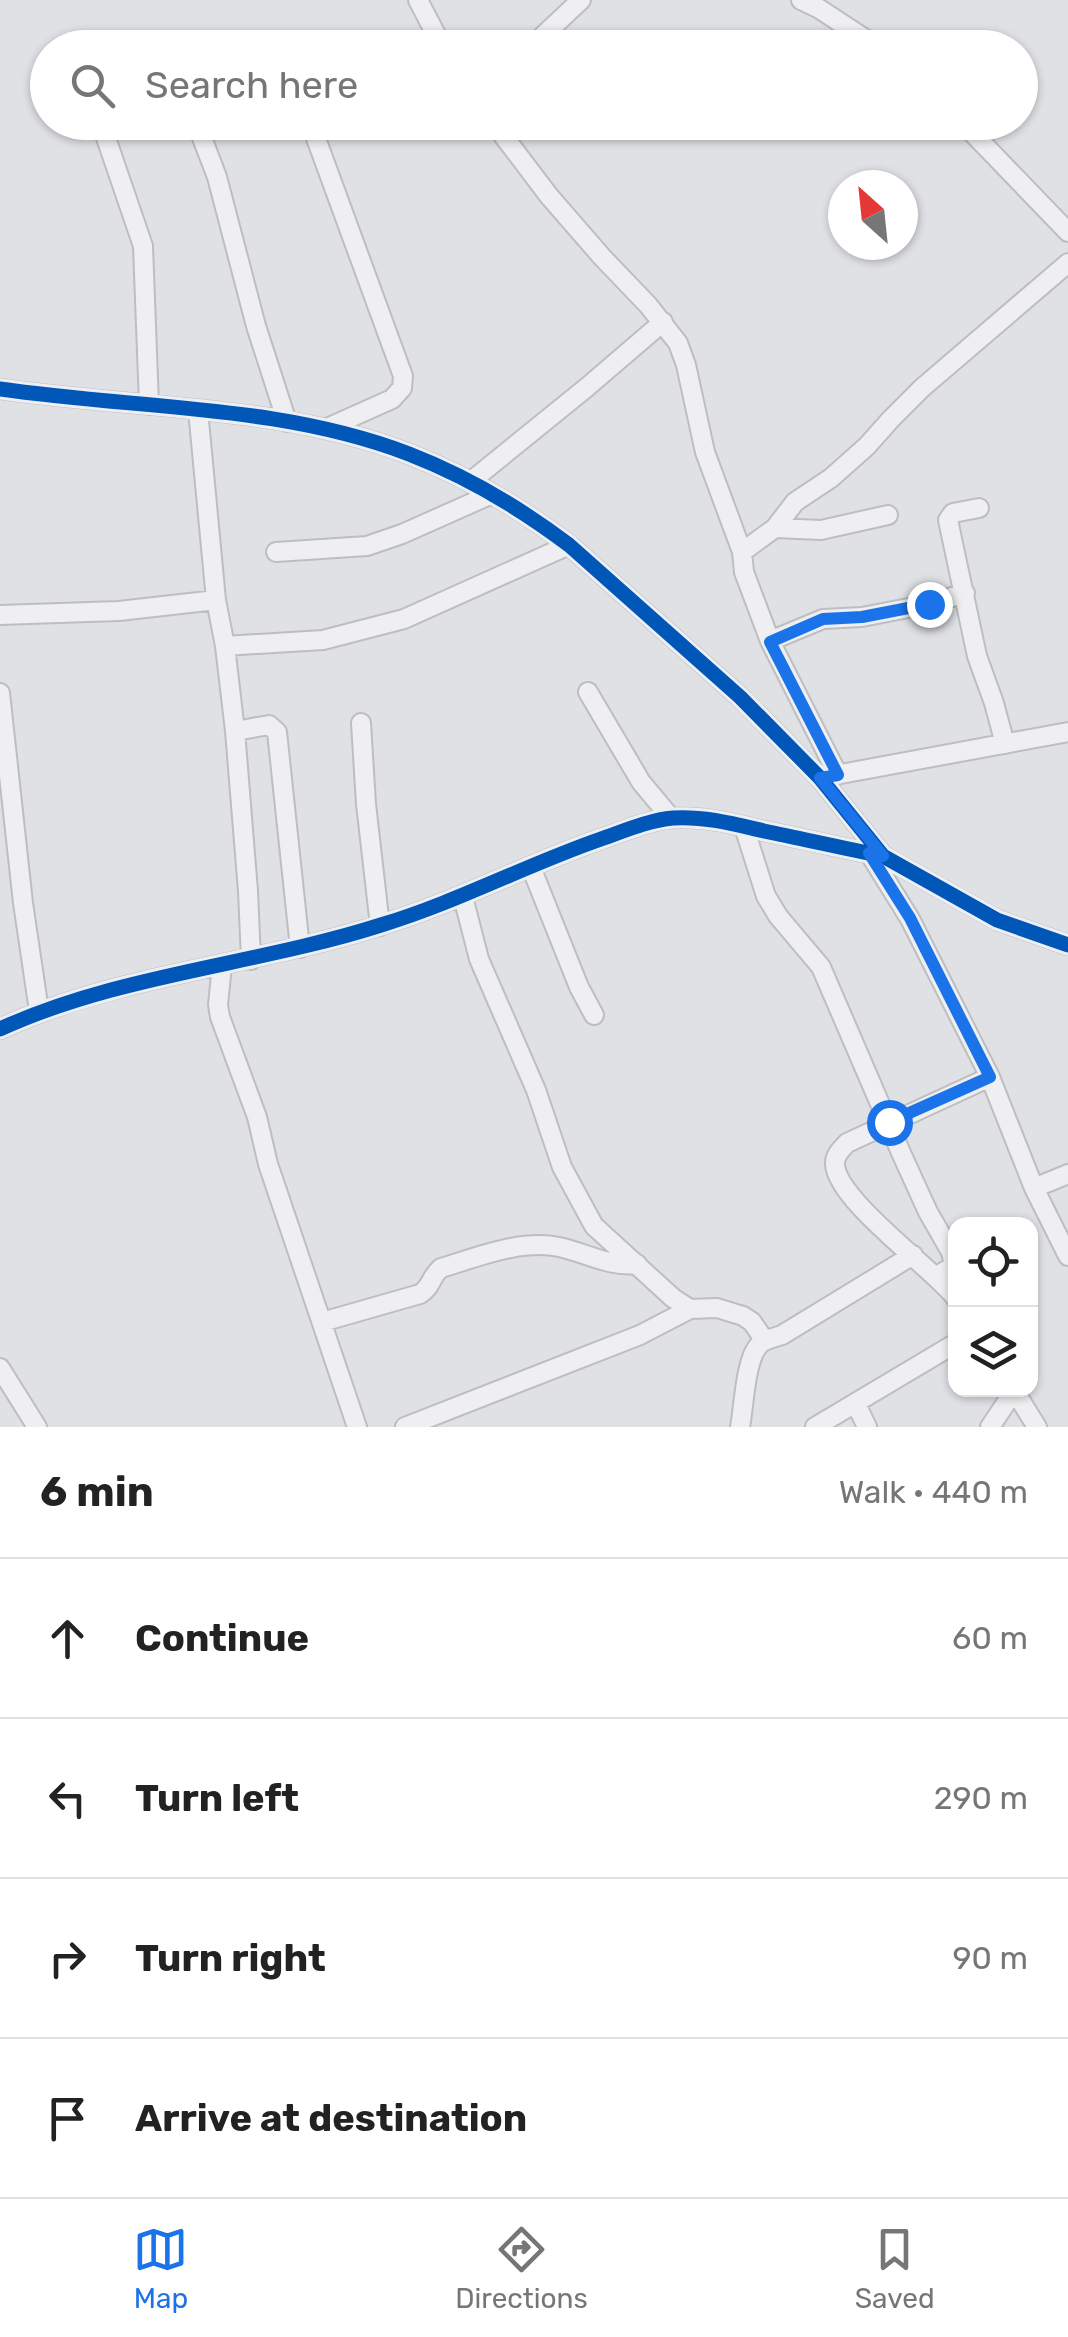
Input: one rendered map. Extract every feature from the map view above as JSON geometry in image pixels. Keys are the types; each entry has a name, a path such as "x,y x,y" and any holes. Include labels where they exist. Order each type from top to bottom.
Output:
{"street":[{"path":"418,0 434,30"},
{"path":"549,30 581,0"},
{"path":"801,0 852,30"},
{"path":"107,140 144,246 150,405"},
{"path":"203,140 287,422"},
{"path":"317,140 403,376 402,388 392,399 325,429"},
{"path":"507,140 549,196 663,322 678,344 705,452 770,642 829,776 876,854 990,1077 1034,1188 1068,1256"},
{"path":"980,140 1065,223"},
{"path":"742,552 775,528 795,502 867,446 922,388 1068,263"},
{"path":"470,482 663,322"},
{"path":"0,389 287,422 406,452 492,494 568,545 829,776"},
{"path":"198,410 216,600 235,731 250,960"},
{"path":"276,552 367,546 492,494"},
{"path":"979,508 953,513 948,520 977,656 1005,744"},
{"path":"775,528 821,530 888,515"},
{"path":"224,646 323,640 404,619 568,545"},
{"path":"770,642 823,619 862,617 965,593"},
{"path":"0,615 119,611 216,600"},
{"path":"588,692 641,782 671,818"},
{"path":"0,693 39,1012"},
{"path":"361,724 380,926"},
{"path":"235,731 270,726 276,732 300,948"},
{"path":"829,776 1068,732"},
{"path":"0,1029 95,995 380,926 464,897 584,845 671,818 710,819 876,854 997,920 1068,945"},
{"path":"744,827 766,896 821,967 928,1212 951,1252 951,1267 936,1278"},
{"path":"531,867 579,987 594,1014"},
{"path":"464,897 479,960 536,1090 562,1166 594,1226 690,1309"},
{"path":"222,965 220,1017 258,1117 268,1164 358,1427"},
{"path":"948,1290 858,1205 843,1186 834,1165 837,1154 847,1143 990,1077"},
{"path":"1034,1188 1068,1174"},
{"path":"322,1322 420,1294 441,1268 524,1247 556,1246 609,1264 637,1264"},
{"path":"740,1427 753,1354 765,1341 782,1335 913,1256"},
{"path":"405,1427 640,1336 690,1309 717,1308 743,1316 765,1341"},
{"path":"815,1427 948,1347"},
{"path":"0,1368 37,1427"},
{"path":"990,1427 1009,1397"},
{"path":"1018,1397 1037,1427"},
{"path":"856,1404 867,1427"}],"cycle path":[{"path":"0,389 207,410 309,426 409,454 472,483 569,545 740,697 820,778 883,856 997,920 1068,945"},
{"path":"0,1029 46,1010 140,982 381,925 573,849 664,819 719,821 883,856"}],"route":[{"path":"889,1122 990,1077 910,918 869,853 883,856 820,778 838,775 770,642 823,619 862,617 929,604"}]}
